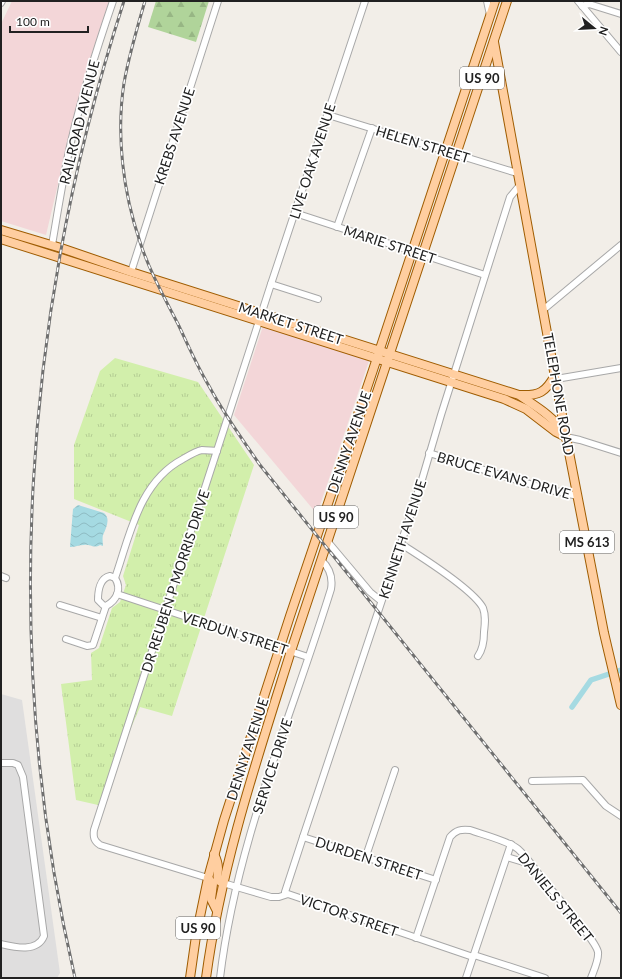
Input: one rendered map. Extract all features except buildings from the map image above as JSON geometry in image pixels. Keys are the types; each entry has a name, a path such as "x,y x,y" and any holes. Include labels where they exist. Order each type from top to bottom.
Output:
{"main road":[{"name":"DENNY AVENUE","path":"190,978 196,936 208,878 231,798 279,648 495,1"},
{"name":"DENNY AVENUE","path":"206,978 223,883 244,802 291,651 507,1"},
{"name":"TELEPHONE ROAD","path":"494,41 566,437 604,633 621,705"},
{"path":"482,77 494,75 501,82"},
{"name":"MARKET STREET","path":"1,230 52,245 261,318"},
{"name":"MARKET STREET","path":"1,239 453,378 519,395 550,417 559,426 566,437"},
{"path":"519,395 530,396 545,390 556,377"},
{"name":"MARKET STREET","path":"453,378 520,405 556,432 566,437"},
{"path":"214,854 218,866 218,879 223,883"},
{"path":"208,878 213,884 211,899 217,911"}],"street":[{"name":"RAILROAD AVENUE","path":"52,245 67,160 82,100 113,1"},
{"name":"KREBS AVENUE","path":"131,272 218,1"},
{"name":"LIVE OAK AVENUE","path":"261,318 365,1"},
{"path":"487,1 490,15"},
{"path":"580,3 589,4 621,14"},
{"path":"580,3 621,52"},
{"name":"HELEN STREET","path":"328,115 517,173"},
{"path":"337,227 372,128"},
{"name":"KENNETH AVENUE","path":"286,894 285,892 303,837 401,544 510,197 520,185"},
{"name":"MARIE STREET","path":"295,213 485,275"},
{"path":"544,310 621,245"},
{"path":"272,284 318,299"},
{"name":"DR REUBEN P MORRIS DRIVE","path":"208,878 100,845 95,841 94,830 261,318"},
{"path":"556,377 621,368"},
{"name":"MARKET STREET","path":"566,437 621,453"},
{"path":"66,640 87,646 93,645 106,606 115,599 118,594 119,588 115,578 137,513 144,497 153,484 162,473 175,463 202,450 217,451"},
{"name":"BRUCE EVANS DRIVE","path":"429,453 546,489 578,496"},
{"path":"328,542 370,592 381,601"},
{"path":"401,544 441,571 481,605 485,614 485,620 483,642 478,656"},
{"name":"SERVICE DRIVE","path":"220,978 227,927 256,813 332,584 331,573 328,567 321,560"},
{"path":"106,606 98,600 100,586 106,577 115,578"},
{"name":"VERDUN STREET","path":"118,594 308,657"},
{"path":"60,605 102,618"},
{"path":"1,762 18,765 23,777 44,936 42,941 38,944 26,948 1,944"},
{"path":"366,856 395,770"},
{"path":"532,781 583,780 606,806 621,816"},
{"name":"DANIELS STREET","path":"436,880 450,837 457,830 470,830 511,844 518,848 586,932 596,947 598,956 591,978"},
{"name":"DURDEN STREET","path":"303,837 366,856 436,880"},
{"path":"466,978 511,844"},
{"path":"507,857 531,864"},
{"path":"416,938 436,880"},
{"name":"VICTOR STREET","path":"223,883 271,897 279,897 286,894 303,899 416,938 545,978"}],"shaded area":[{"path":"12,1 111,1 91,56 70,133 46,235 1,221 1,24"},
{"path":"263,326 369,361 317,514 234,415"},
{"path":"1,694 22,700 60,973 57,978 5,978 1,976"}],"green space":[{"path":"156,1 209,1 196,42 148,27"},
{"path":"115,358 198,382 254,465 172,716 140,707 98,805 76,800 61,684 92,680 91,653 99,648 112,608 120,602 126,585 123,576 139,525 74,499 74,445 100,371"}],"water":[{"path":"78,505 104,513 106,515 108,521 103,536 103,546 80,545 70,547 73,509"}],"waterway":[{"path":"572,707 591,680 621,670"}],"railway":[{"path":"75,978 51,856 37,733 31,610 33,486 44,363 63,241 90,120 124,1"},
{"path":"145,1 128,62 124,83 121,143 125,183 134,223 148,263 200,371 227,416 260,465 621,913"}]}
